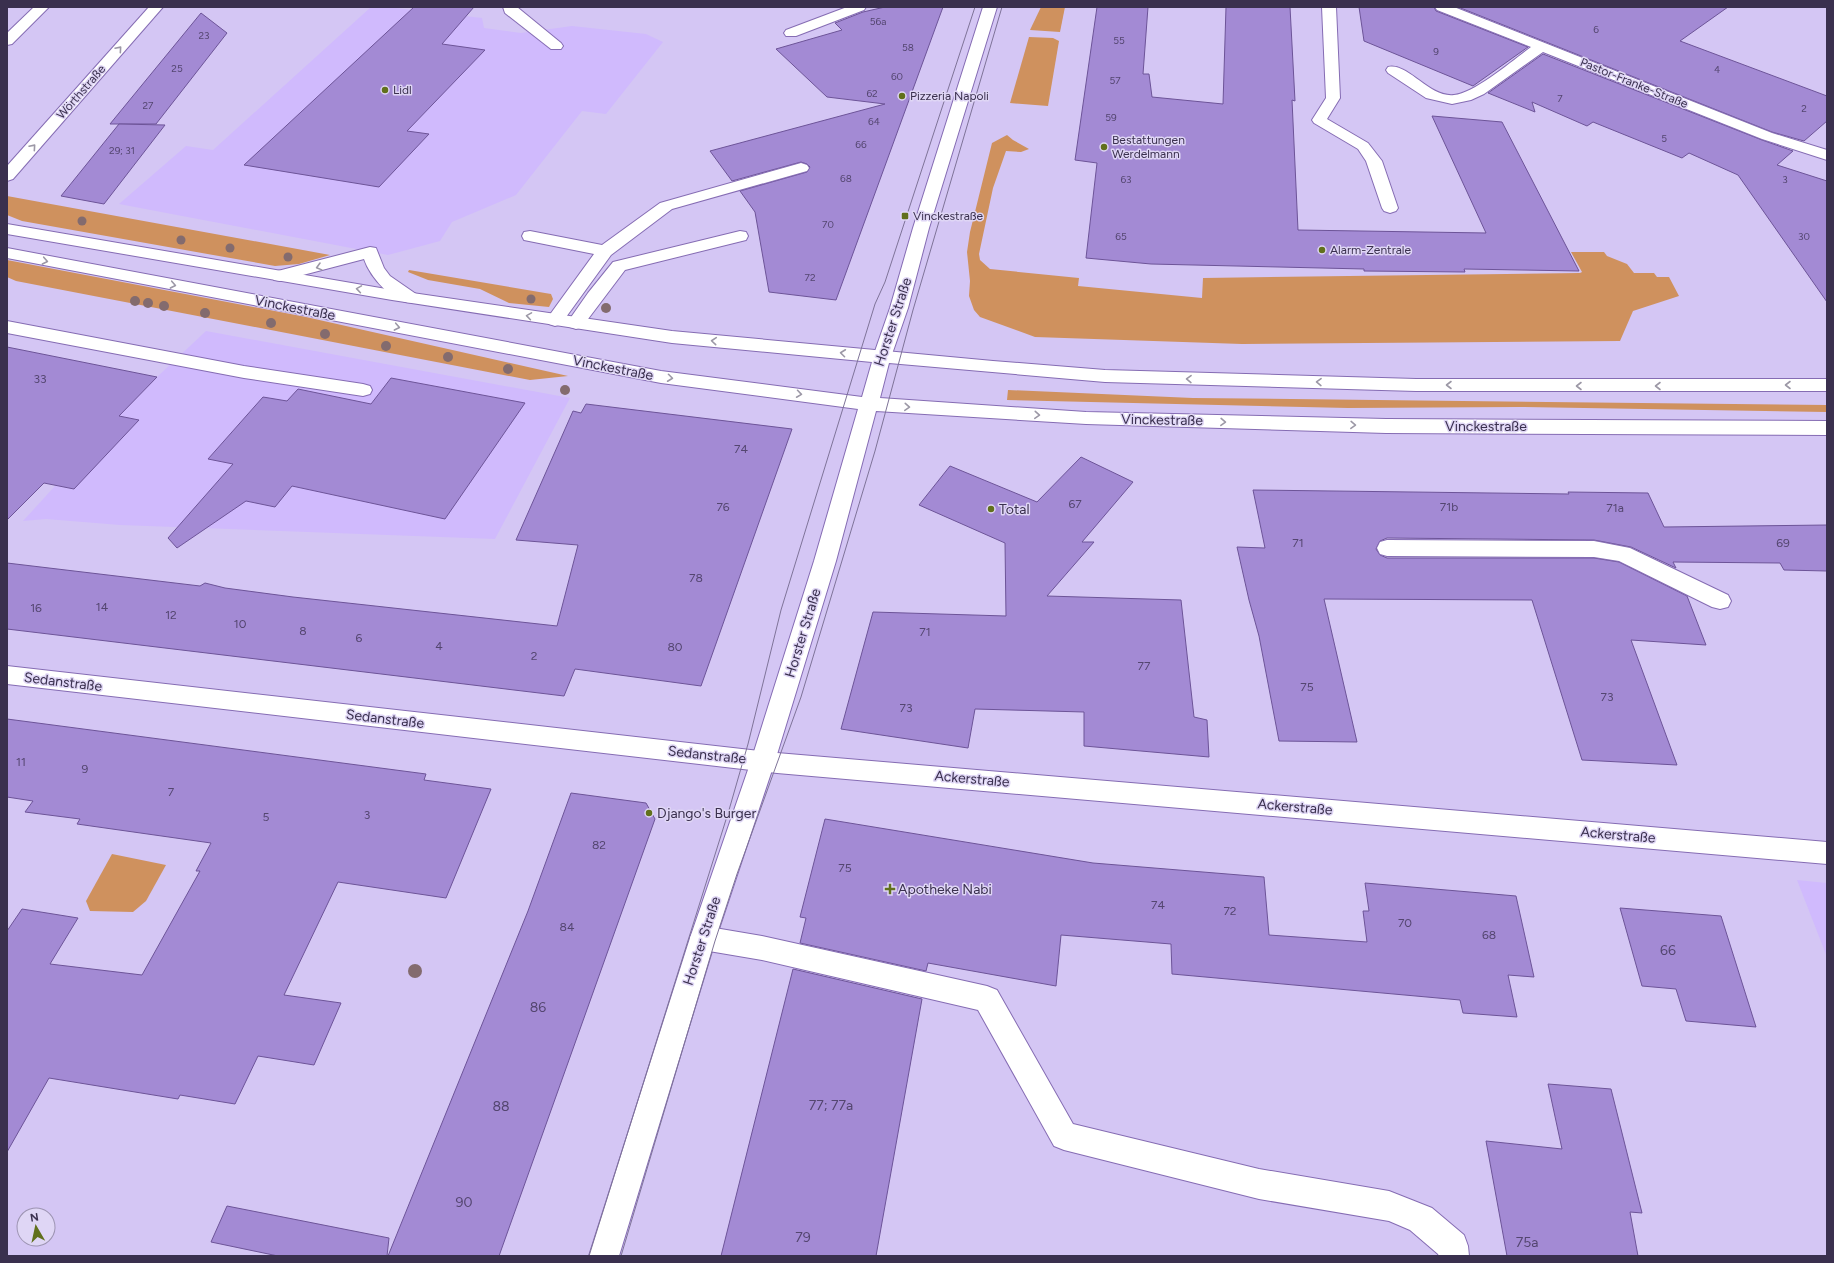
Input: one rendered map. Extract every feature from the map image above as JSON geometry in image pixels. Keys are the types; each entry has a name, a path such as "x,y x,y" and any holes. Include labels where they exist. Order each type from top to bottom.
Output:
{"main road":[{"path":"7,41 42,7"},
{"name":"Wörthstraße","path":"7,176 156,7"},
{"path":"510,7 510,10 556,46"},
{"path":"791,33 859,7"},
{"name":"Horster Straße","path":"604,1256 702,938 763,761 825,561 868,404 899,308 921,228 990,7"},
{"path":"1329,7 1333,98 1319,120 1363,146 1374,161 1390,208"},
{"name":"Pastor-Franke-Straße","path":"1442,7 1767,136 1827,155"},
{"path":"1393,70 1431,95 1452,100 1466,97 1479,91 1541,47"},
{"path":"555,320 605,251 666,206 801,168"},
{"name":"Vinckestraße","path":"7,228 410,298 555,320 672,337 882,357 1105,376 1424,385 1827,385"},
{"path":"530,236 605,251"},
{"path":"576,323 594,297 619,266 740,236"},
{"path":"280,276 308,270 370,252 377,270 385,282 410,298"},
{"name":"Vinckestraße","path":"7,253 661,377 868,404 1102,419 1386,426 1827,428"},
{"path":"7,327 244,372 363,390"},
{"path":"1387,548 1594,549 1623,554 1720,601"},
{"name":"Sedanstraße","path":"7,675 763,761"},
{"name":"Ackerstraße","path":"763,761 1827,852"},
{"path":"702,938 762,948 987,999 1064,1136 1259,1184 1389,1206 1421,1219 1453,1246 1454,1256"}],"shaded area":[{"path":"371,7 387,7 482,18 484,28 521,33 572,26 646,34 663,42 606,114 582,111 516,195 452,222 440,241 388,255 119,204 186,146 213,150"},
{"path":"1041,7 1065,7 1060,32 1030,30"},
{"path":"1029,37 1053,38 1059,41 1048,106 1010,103"},
{"path":"1007,135 1029,149 1021,152 1006,151 993,188 979,254 980,260 990,269 1079,278 1078,286 1202,298 1203,278 1580,273 1582,272 1571,252 1604,252 1607,256 1627,264 1634,273 1654,273 1657,277 1669,277 1679,296 1633,311 1620,341 1242,344 1035,337 980,317 974,310 969,296 970,281 967,252 970,232 992,143"},
{"path":"7,196 330,255 299,264 275,266 22,221 7,215"},
{"path":"7,260 306,317 568,376 530,380 16,281 7,277"},
{"path":"409,270 551,294 553,299 549,307 509,303 480,289 428,280 408,272"},
{"path":"206,331 570,398 495,539 120,525 46,519 23,521 119,416 157,377"},
{"path":"1008,390 1193,398 1827,405 1827,412 1519,407 1348,408 1007,400"},
{"path":"112,854 166,865 146,901 133,912 90,911 86,901"},
{"path":"1797,880 1827,883 1827,957"}],"building":[{"name":"Lidl","path":"414,7 474,7 442,44 485,50 407,131 429,134 379,187 244,165"},
{"path":"885,7 943,7 836,300 769,292 755,212 740,191 807,172 810,167 801,162 732,181 710,151 885,104 827,97 776,49 842,30 835,23 863,12"},
{"path":"1097,7 1148,7 1143,74 1149,74 1152,97 1223,104 1226,7 1290,7 1295,101 1292,100 1298,230 1486,233 1432,116 1502,122 1579,271 1464,269 1465,272 1364,271 1364,269 1151,264 1086,258 1097,163 1075,160"},
{"path":"1359,7 1434,7 1436,11 1528,47 1473,86 1364,41"},
{"path":"1458,7 1728,7 1680,41 1827,96 1827,121 1804,141 1772,132"},
{"path":"201,13 227,33 156,124 110,124"},
{"path":"1543,54 1793,151 1777,165 1827,181 1827,302 1738,175 1689,153 1682,158 1593,122 1587,126 1532,102 1535,112 1488,93"},
{"path":"119,124 165,125 104,204 61,196"},
{"path":"7,347 157,377 119,416 139,420 74,489 44,483 7,520"},
{"path":"391,378 525,403 445,519 292,486 275,507 246,501 177,548 168,538 233,464 208,459 263,397 287,401 298,389 371,404"},
{"path":"586,404 792,429 701,686 575,669 564,696 7,629 7,563 200,586 205,583 225,588 293,597 557,626 578,545 516,540 573,411 581,413"},
{"path":"1081,457 1133,482 1082,542 1094,542 1047,596 1181,600 1194,717 1207,720 1209,757 1084,746 1084,712 975,709 968,748 841,729 873,612 1006,616 1005,543 919,505 950,466 1037,502"},
{"path":"1253,490 1569,494 1568,492 1648,493 1664,527 1827,525 1827,571 1784,570 1780,563 1673,562 1676,568 1631,547 1594,540 1387,538 1380,541 1376,549 1380,555 1387,558 1594,558 1619,562 1687,596 1706,645 1631,640 1677,765 1582,760 1532,600 1324,599 1357,742 1279,741 1259,636 1237,547 1265,548"},
{"path":"7,719 426,774 424,780 491,789 446,898 338,882 284,995 341,1003 314,1065 258,1056 235,1104 180,1095 178,1099 49,1078 7,1152 7,931 22,909 78,918 50,964 142,975 200,871 196,871 211,843 77,824 80,819 25,812 33,801 7,797"},
{"path":"571,793 646,803 655,819 499,1256 388,1256 528,911"},
{"path":"825,819 1093,863 1264,877 1269,935 1367,942 1363,911 1369,911 1365,883 1516,896 1534,977 1508,975 1517,1017 1463,1013 1460,1000 1172,974 1171,944 1061,935 1056,986 928,963 926,971 800,943 806,918 800,917"},
{"path":"1620,908 1721,916 1756,1027 1686,1021 1676,989 1642,986"},
{"path":"793,969 922,999 876,1256 721,1256"},
{"path":"1548,1084 1611,1089 1642,1213 1630,1212 1638,1256 1507,1256 1486,1141 1562,1149"},
{"path":"227,1206 389,1238 387,1256 278,1256 211,1242"}],"tram line":[{"path":"589,1256 729,810 748,744 781,610 875,304 885,282 975,7"},
{"path":"621,1256 715,941 737,874 801,697 875,451 913,310 1002,7"}],"place":[{"name":"Lidl","path":"385,90"},
{"name":"Pizzeria Napoli","path":"902,96"},
{"name":"Bestattungen Werdelmann","path":"1104,147"},
{"name":"Vinckestraße","path":"905,216"},
{"name":"Alarm-Zentrale","path":"1322,250"},
{"name":"Total","path":"991,509"},
{"name":"Django's Burger","path":"649,813"},
{"name":"Apotheke Nabi","path":"890,889"}]}
